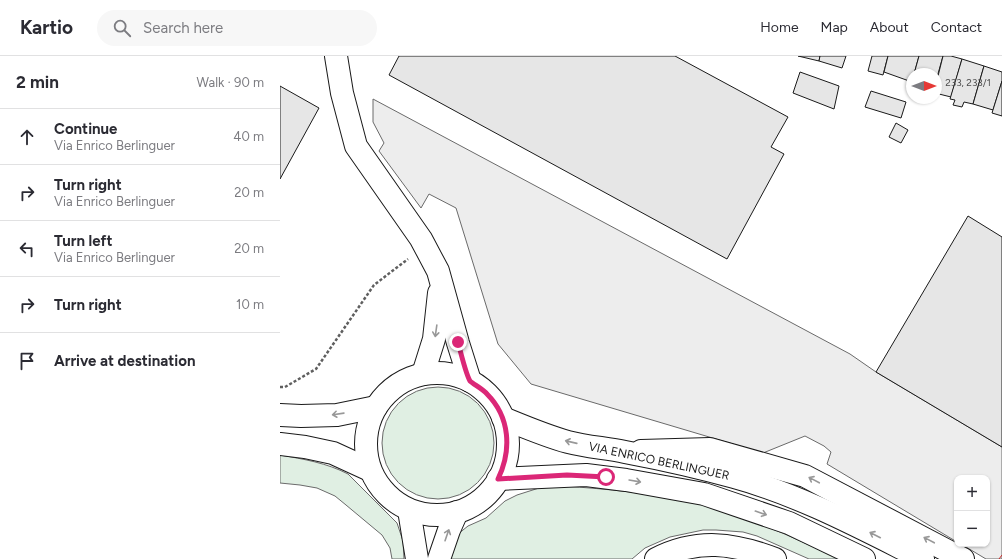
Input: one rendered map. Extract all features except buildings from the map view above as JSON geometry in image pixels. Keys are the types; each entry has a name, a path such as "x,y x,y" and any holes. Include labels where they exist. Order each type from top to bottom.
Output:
{"main road":[{"path":"336,56 342,93 356,146 421,239 441,278 470,381"},
{"path":"423,374 434,339 441,278"},
{"path":"435,372 459,376 470,381 486,393 499,409 503,418 508,443 504,468 492,488 476,503 457,512 441,515 425,514 409,510 390,498 379,485 370,470 365,444 370,419 376,407 391,389 411,377 435,372"},
{"path":"280,415 336,415 376,407"},
{"name":"VIA ENRICO BERLINGUER","path":"503,418 550,436 571,442 624,451 693,466 737,478 790,496 833,514 923,559"},
{"path":"280,444 332,452 370,470"},
{"path":"624,451 710,449 805,476 963,559"},
{"name":"VIA ENRICO BERLINGUER","path":"498,479 586,475 626,480 704,494 789,523 864,559"},
{"path":"409,510 417,559"},
{"path":"439,559 457,512"},
{"path":"656,559 667,553 705,544 740,548 757,552 775,559"}],"path":[{"path":"280,387 285,387 316,369 374,284 407,259 427,250"}],"green space":[{"path":"438,387 459,391 477,404 490,422 494,443 490,464 477,482 459,495 438,499 417,495 399,482 386,464 382,443 386,422 399,404 417,391"},
{"path":"280,455 323,464 348,474 397,523 403,541 404,559 392,559 390,548 382,535 335,496 317,488 280,483"},
{"path":"563,486 629,492 695,503 714,508 750,520 839,559 809,559 757,536 743,532 703,530 670,537 645,548 632,559 445,559 458,534 468,526 486,518 505,501 517,495 539,488"}],"shaded area":[{"path":"373,99 850,354 876,372 1002,447 1002,559 986,559 966,547 990,547 990,475 954,475 954,540 827,464 831,452 824,446 805,436 763,453 531,384 498,344 456,208 429,194 421,208 379,151 384,143 373,122"}],"power":[{"path":"999,559 1002,555"}],"route":[{"path":"458,342 470,381 479,386 493,400 503,418 508,443 504,468 498,479 567,475 606,477"}]}
